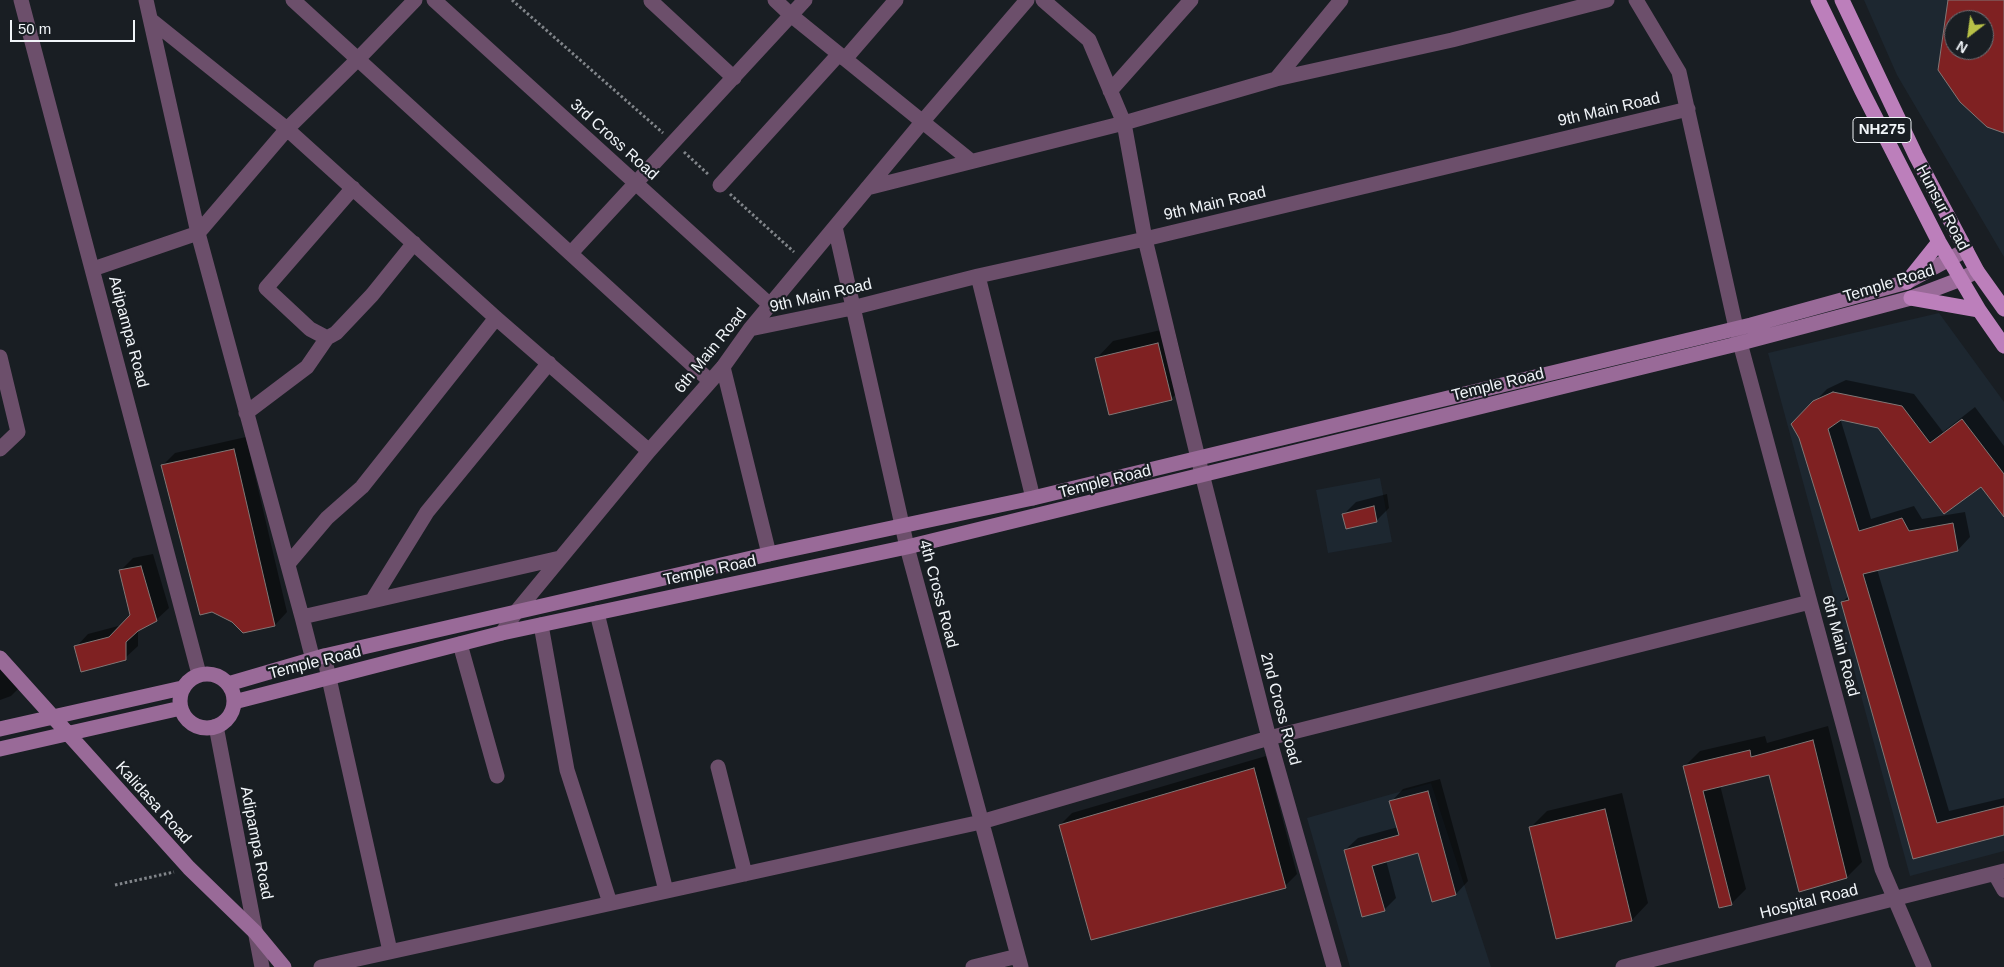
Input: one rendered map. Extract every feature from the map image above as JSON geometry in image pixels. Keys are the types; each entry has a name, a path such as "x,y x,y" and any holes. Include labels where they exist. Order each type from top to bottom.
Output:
{"main road":[{"name":"Hunsur Road","path":"1818,0 1939,242 1979,310 2004,346"},
{"path":"1842,0 1916,156 1977,271 2004,309"},
{"path":"1907,282 1939,242"},
{"path":"1911,298 1979,310"}],"street":[{"name":"Adipampa Road","path":"21,0 199,674"},
{"path":"146,0 198,233 246,413 302,617 328,678 390,952"},
{"path":"293,0 710,382"},
{"path":"93,269 198,233 287,129 415,0"},
{"name":"3rd Cross Road","path":"434,0 770,305"},
{"path":"775,0 792,16 971,161"},
{"path":"571,253 805,0"},
{"path":"720,185 896,0"},
{"name":"6th Main Road","path":"502,633 516,612 560,558 649,451 723,367 750,329 923,121 1027,0"},
{"name":"2nd Cross Road","path":"1043,0 1089,40 1124,123 1145,239 1198,458 1269,738 1334,967"},
{"path":"1110,91 1191,0"},
{"path":"1276,80 1341,0"},
{"path":"867,188 1124,123 1276,80 1452,40 1607,0"},
{"name":"6th Main Road","path":"1636,0 1679,72 1736,328 1882,869 1924,967"},
{"path":"651,1 734,78"},
{"path":"151,20 287,129 496,318 649,451"},
{"name":"9th Main Road","path":"750,329 852,308 978,276 1145,239 1688,109"},
{"path":"327,338 310,329 266,288 353,188"},
{"name":"4th Cross Road","path":"835,227 906,547 1019,962"},
{"path":"246,413 307,367 327,338 336,333 372,295 414,243"},
{"name":"Temple Road","path":"228,684 318,658 769,554 1033,498 1736,328 1907,282 1966,250"},
{"name":"Temple Road","path":"234,702 502,633 906,547 1203,476 1741,343 1911,298 1977,271"},
{"path":"978,276 1033,498"},
{"path":"288,564 327,518 362,487 496,318"},
{"path":"0,357 18,432 0,449"},
{"path":"372,602 427,512 548,363"},
{"path":"723,367 769,554"},
{"path":"302,617 560,558"},
{"path":"321,967 981,822 1269,738 1810,602"},
{"path":"597,613 666,891"},
{"path":"541,625 567,770 610,903"},
{"path":"460,644 496,776"},
{"name":"Kalidasa Road","path":"0,658 189,868 255,932 284,967"},
{"path":"211,673 220,676 232,690 233,708 229,717 216,726 204,728 195,726 188,721 180,708 179,697 182,688 187,681 199,674 211,673"},
{"path":"0,729 182,688"},
{"path":"0,749 180,708"},
{"name":"Adipampa Road","path":"216,726 262,967"},
{"path":"718,768 745,874"},
{"path":"2000,873 2004,890"},
{"name":"Hospital Road","path":"1623,967 2000,873"},
{"path":"973,967 1019,962"}],"path":[{"path":"512,0 674,143 805,263"},
{"path":"115,885 189,868"}],"shaded area":[{"path":"1864,0 2004,0 2004,257 1897,75"},
{"path":"1939,313 2004,402 2004,851 1910,876 1768,353"},
{"path":"1380,478 1392,542 1328,553 1316,490"},
{"path":"1431,783 1491,967 1350,967 1307,818"}],"building":[{"path":"1948,0 2004,0 2004,133 1987,127 1960,102 1938,70 1944,28 1944,60 1994,60 1994,10 1947,10"},
{"path":"1158,343 1172,400 1109,415 1095,358"},
{"path":"1833,392 1902,406 1930,443 1962,419 2004,474 2004,517 1981,487 1944,514 1878,428 1841,420 1828,429 1859,531 1902,518 1909,531 1953,523 1958,551 1863,574 1937,823 2004,806 2004,835 1913,859 1841,602 1849,600 1799,438 1791,424 1813,401"},
{"path":"234,449 275,626 243,633 232,622 212,612 200,615 161,465"},
{"path":"1374,506 1377,522 1346,529 1342,514"},
{"path":"141,566 157,621 138,631 126,642 126,660 81,672 74,646 109,637 130,615 119,570"},
{"path":"1813,740 1847,878 1799,892 1769,775 1703,791 1732,905 1719,908 1683,766 1750,750 1751,757"},
{"path":"1254,768 1286,888 1091,940 1059,825"},
{"path":"1428,791 1456,895 1432,902 1418,853 1372,866 1385,911 1362,917 1344,850 1399,835 1389,801"},
{"path":"1605,809 1632,921 1556,939 1529,827"}]}
